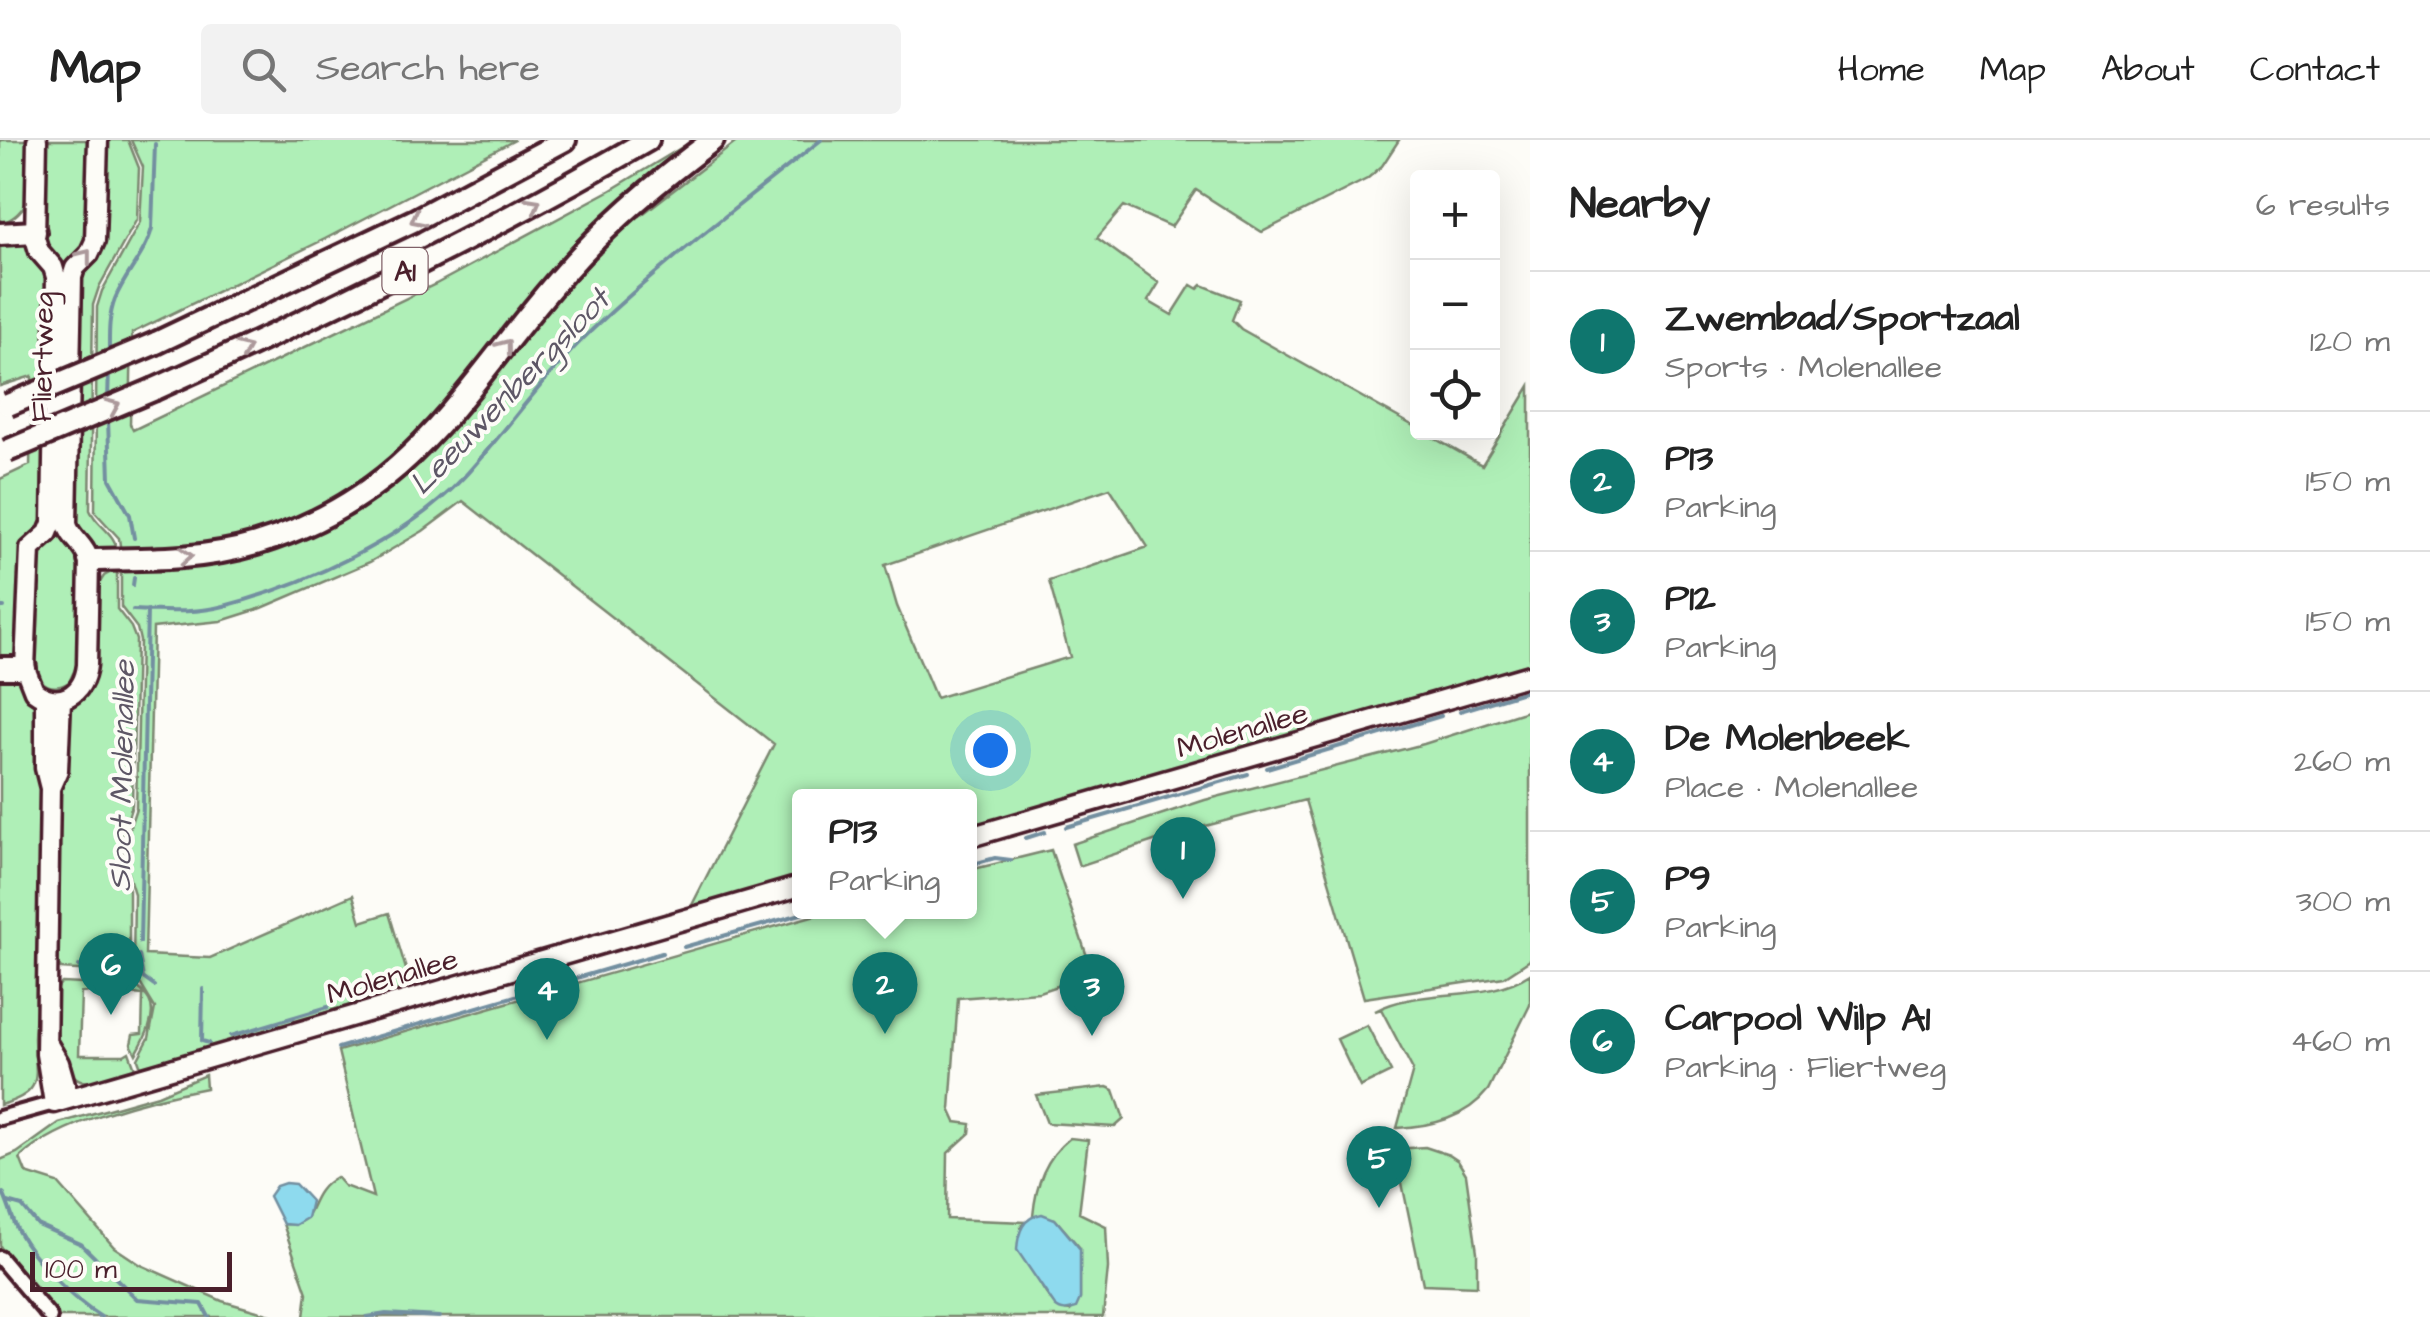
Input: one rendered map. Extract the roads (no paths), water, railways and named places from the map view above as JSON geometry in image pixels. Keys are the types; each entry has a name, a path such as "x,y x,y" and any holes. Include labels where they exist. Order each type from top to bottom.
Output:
{"highway":[{"name":"A1","path":"4,407 156,343 413,221 564,140"},
{"name":"A1","path":"4,452 280,333 429,259 648,140"},
{"path":"89,560 195,556 240,548 305,526 372,488 434,434 540,301 606,228 713,140"},
{"path":"0,234 35,232"},
{"path":"0,668 26,668"}],"main road":[{"name":"Fliertweg","path":"37,140 37,248 53,266 56,278 59,523"},
{"name":"Fliertweg","path":"59,523 72,278 96,240 98,140"},
{"path":"59,523 87,552 89,560 85,679 77,692 53,699 30,686 26,668 30,549 59,523"},
{"name":"Molenallee","path":"977,835 1530,675"},
{"path":"53,699 58,770 50,788 48,1046 59,1064 62,1101"},
{"name":"Molenallee","path":"62,1101 792,888"}],"street":[{"name":"Molenallee","path":"0,1118 62,1101"},
{"path":"0,1258 50,1317"}],"water":[{"path":"295,1184 311,1201 307,1218 295,1225 283,1224 269,1196 276,1186"},
{"path":"1042,1214 1055,1219 1080,1249 1080,1299 1076,1308 1063,1310 1055,1306 1017,1250 1023,1226 1030,1218"}],"waterway":[{"name":"Leeuwenbergsloot","path":"133,610 201,610 255,597 352,557 413,521 463,478 593,329 676,256 821,140"},
{"path":"109,354 115,299 152,228 155,144"},
{"path":"108,399 109,369"},
{"path":"108,419 110,479 130,515 134,538"},
{"path":"133,585 134,578"},
{"name":"Sloot Molenallee","path":"140,942 147,610"},
{"name":"Sloot Molenallee","path":"1460,711 1530,690"},
{"name":"Sloot Molenallee","path":"1267,768 1441,716"},
{"name":"Sloot Molenallee","path":"1066,827 1248,774"},
{"name":"Sloot Molenallee","path":"1026,838 1045,832"},
{"name":"Sloot Molenallee","path":"977,863 995,858 1011,860"},
{"name":"Sloot Molenallee","path":"684,947 792,917"},
{"name":"Sloot Molenallee","path":"338,1048 662,953"},
{"name":"Sloot Molenallee","path":"139,955 143,978 154,986"},
{"path":"79,966 114,967"},
{"name":"Sloot Molenallee","path":"203,989 202,1041 209,1043"},
{"name":"Sloot Molenallee","path":"231,1036 328,1007"},
{"path":"3,1193 18,1231 34,1255 66,1290 101,1317"},
{"path":"8,1202 22,1206 38,1225 81,1244 137,1299 202,1304 209,1317"},
{"path":"367,1317 439,1317"}],"place":[{"name":"Zwembad/Sportzaal","path":"1183,899"},
{"name":"Carpool Wilp A1","path":"111,1015"},
{"name":"P13","path":"885,1034"},
{"name":"P12","path":"1092,1036"},
{"name":"De Molenbeek","path":"547,1040"},
{"name":"P9","path":"1379,1208"}]}
